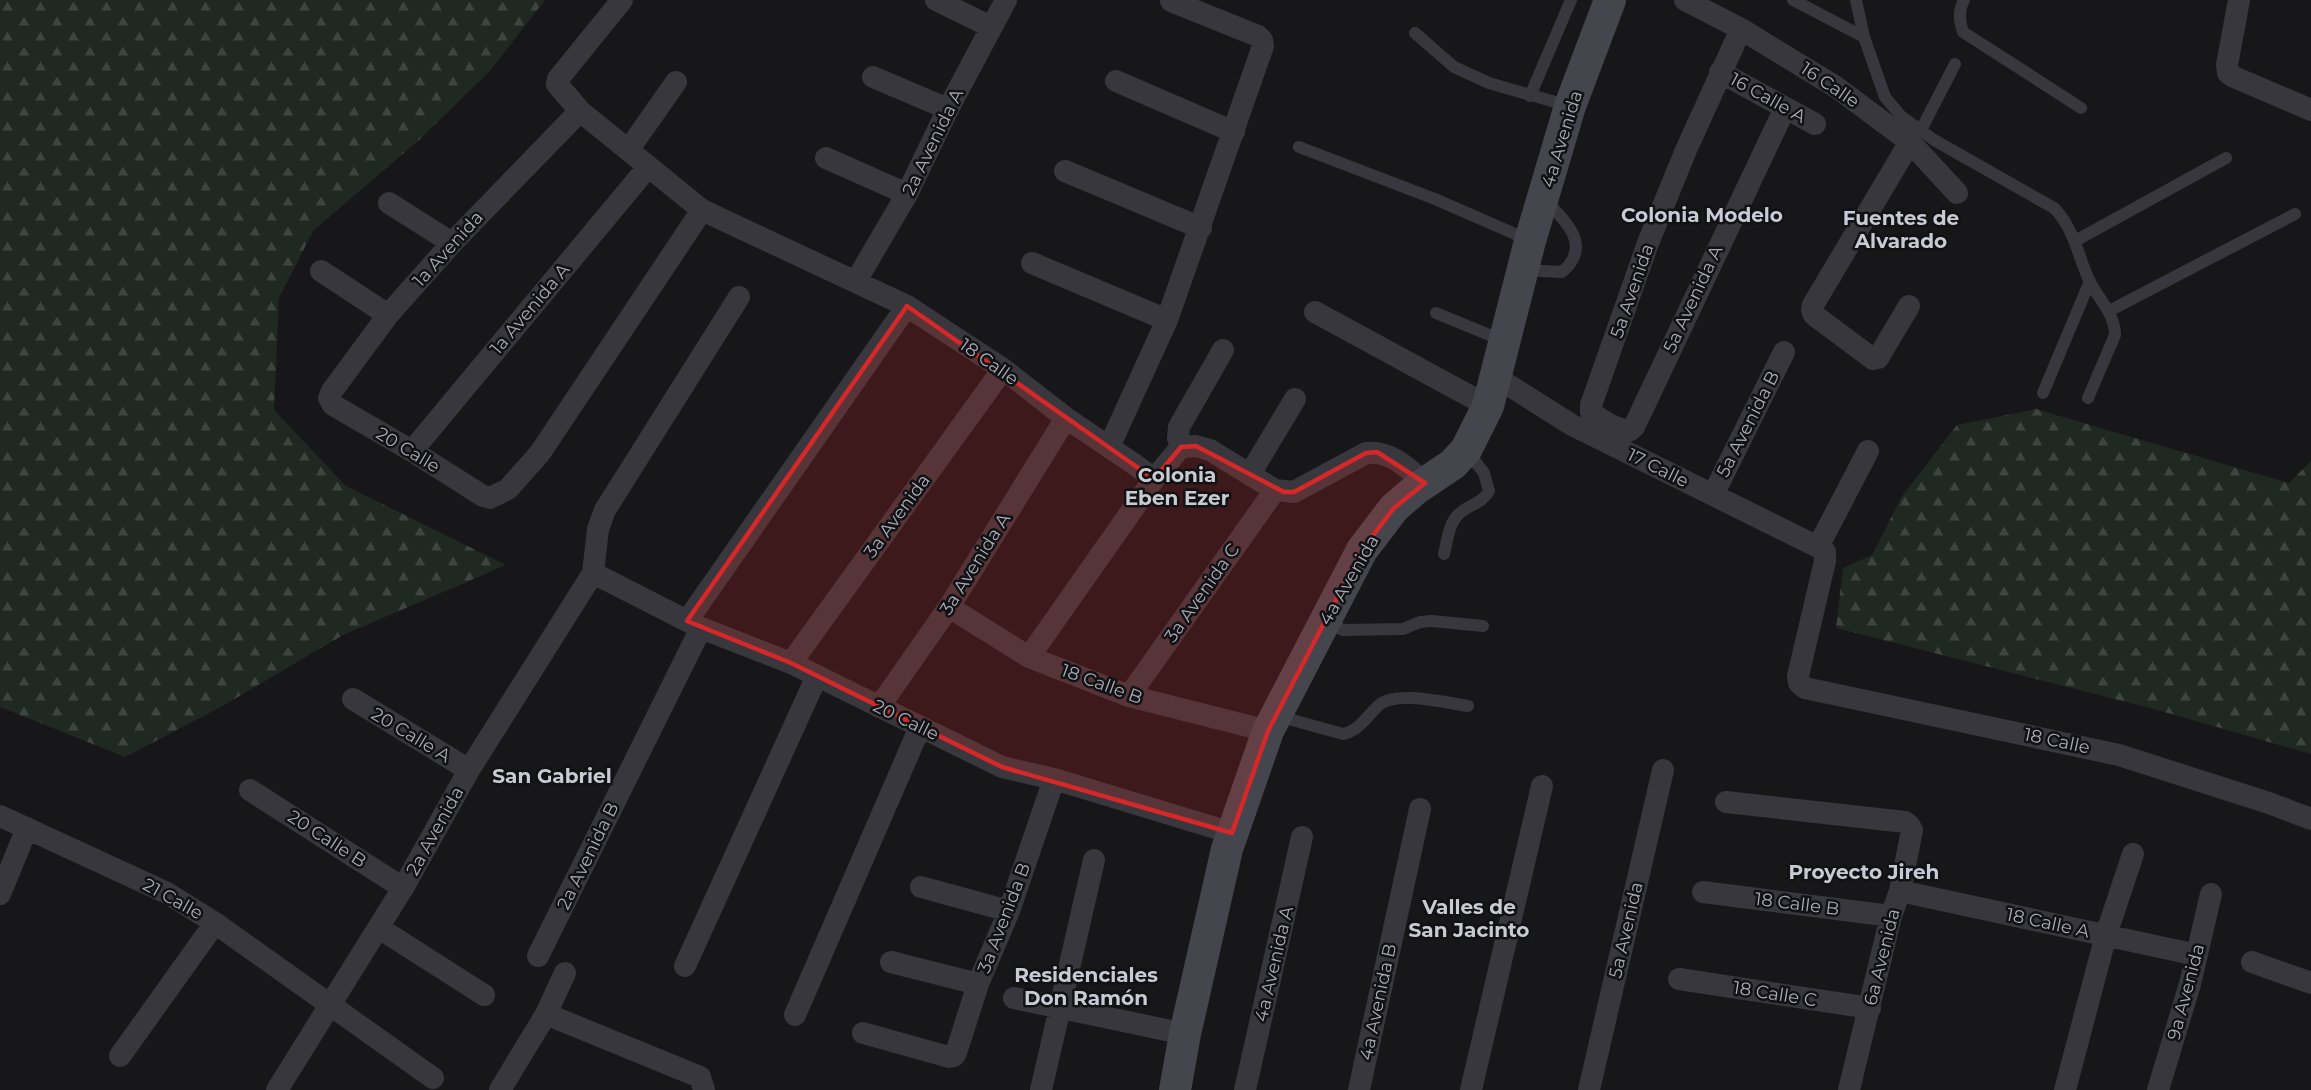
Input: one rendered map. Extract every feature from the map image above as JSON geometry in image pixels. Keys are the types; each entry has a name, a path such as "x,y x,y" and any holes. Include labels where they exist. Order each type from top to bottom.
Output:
{"street":[{"name":"18 Calle","path":"622,0 557,81 580,111 702,210 907,306 1003,369 1066,418 1154,480"},
{"path":"936,0 992,27"},
{"name":"2a Avenida A","path":"856,281 907,194 948,109 1006,0"},
{"name":"4a Avenida","path":"1175,1090 1185,1034 1233,833 1273,724 1362,550 1394,508 1453,464 1466,450 1492,392 1527,255 1570,106 1610,0"},
{"name":"16 Calle","path":"1685,0 1741,28 1915,136 1957,193"},
{"path":"2240,0 2227,65 2228,73 2311,110"},
{"path":"1109,447 1167,320 1263,46 1258,36 1171,1"},
{"name":"5a Avenida","path":"1634,427 1629,431 1623,430 1597,417 1591,412 1591,405 1648,243 1720,72 1741,28"},
{"name":"16 Calle A","path":"1720,72 1815,124"},
{"path":"873,77 948,109"},
{"path":"1116,81 1234,132"},
{"path":"629,149 676,82"},
{"name":"5a Avenida A","path":"1634,427 1785,108"},
{"name":"1a Avenida","path":"329,398 388,315 452,243 580,111"},
{"path":"1909,306 1878,358 1873,358 1814,315 1812,310 1915,136"},
{"path":"826,158 907,194"},
{"name":"1a Avenida A","path":"412,451 648,167"},
{"path":"1065,171 1201,228"},
{"path":"389,203 452,243"},
{"name":"20 Calle","path":"329,398 333,405 483,496 490,498 508,489 540,453 702,210"},
{"path":"1032,263 1167,320"},
{"path":"321,271 388,315"},
{"path":"593,573 598,529 605,510 739,297"},
{"name":"2a Avenida B","path":"538,956 694,624 907,306"},
{"name":"17 Calle","path":"1315,312 1492,392 1572,425 1822,550"},
{"path":"1181,447 1178,438 1179,427 1222,350"},
{"name":"5a Avenida B","path":"1713,495 1784,352"},
{"name":"3a Avenida","path":"791,663 1003,369"},
{"path":"1250,474 1295,399"},
{"name":"3a Avenida A","path":"879,707 949,607 1066,418"},
{"path":"1029,657 1154,480 1181,447 1196,446 1210,450 1275,490 1294,492 1366,453 1377,452 1388,455 1410,469 1425,483"},
{"path":"1822,550 1868,451"},
{"name":"3a Avenida C","path":"1129,696 1275,490"},
{"name":"18 Calle","path":"1822,550 1825,561 1798,676 1799,683 1805,688 2119,755 2269,803 2311,819"},
{"name":"20 Calle","path":"593,573 694,624 791,663 1002,767 1054,779 1233,833"},
{"name":"2a Avenida","path":"278,1090 403,888 469,770 593,573"},
{"name":"18 Calle B","path":"949,607 1029,657 1129,696 1273,724"},
{"path":"685,966 817,676"},
{"name":"20 Calle A","path":"353,699 469,770"},
{"path":"795,1015 920,727"},
{"name":"5a Avenida","path":"1589,1090 1662,770"},
{"name":"3a Avenida B","path":"863,1033 949,1057 954,1056 978,984 1009,911 1054,779"},
{"path":"1471,1090 1542,786"},
{"name":"20 Calle B","path":"250,790 403,888"},
{"name":"6a Avenida","path":"1726,802 1905,822 1909,825 1911,830 1900,891 1891,916 1849,1090"},
{"name":"4a Avenida B","path":"1359,1090 1420,809"},
{"name":"21 Calle","path":"0,816 167,893 215,923 433,1078"},
{"path":"0,894 27,828"},
{"name":"4a Avenida A","path":"1245,1090 1302,837"},
{"path":"2065,1090 2106,935 2133,854"},
{"path":"1041,1090 1094,860"},
{"path":"921,887 1009,911"},
{"name":"18 Calle A","path":"1900,891 2197,955"},
{"name":"18 Calle B","path":"1703,892 1891,916"},
{"name":"9a Avenida","path":"2158,1090 2197,955 2211,894"},
{"path":"120,1056 215,923"},
{"path":"379,928 484,995"},
{"path":"891,962 978,984"},
{"path":"2252,962 2311,983"},
{"path":"502,1089 546,1014 566,973"},
{"name":"18 Calle C","path":"1679,979 1870,1008"},
{"path":"1014,998 1185,1034"},
{"path":"546,1014 700,1077 704,1086"}],"lane":[{"path":"1530,96 1572,0"},
{"path":"1793,0 1864,37"},
{"path":"1856,0 1864,37 1885,97 1915,136 1934,140 2054,208 2062,216 2075,241 2090,281 2109,311 2115,326 2115,335 2088,398"},
{"path":"1964,0 1960,7 1959,21 1963,32 2080,108"},
{"path":"1415,33 1454,67 1489,83 1570,106"},
{"path":"1915,136 1955,64"},
{"path":"1299,147 1435,199 1527,255 1562,272 1571,264 1576,245 1575,233 1544,198"},
{"path":"2075,241 2226,158"},
{"path":"2109,311 2295,214"},
{"path":"2043,393 2090,281"},
{"path":"1436,313 1505,341"},
{"path":"1444,554 1454,520 1459,513 1484,499 1489,491 1484,473 1466,450"},
{"path":"1325,622 1343,630 1403,629 1420,622 1432,621 1483,626"},
{"path":"1273,724 1343,734 1351,733 1381,703 1394,698 1468,706"}],"highlighted area":[{"path":"907,306 1154,479 1181,447 1196,446 1284,492 1294,492 1366,453 1377,452 1425,483 1394,508 1362,550 1268,731 1232,833 1002,767 791,663 687,621"}],"green space":[{"path":"0,0 545,0 490,71 419,140 313,231 279,298 274,410 346,486 506,565 343,635 219,708 125,757 0,707"},
{"path":"2036,409 2289,483 2311,461 2311,754 2154,709 1836,628 1843,568 1872,555 1902,496 1957,425"}],"district":[{"name":"Colonia Modelo","path":"1702,215"},
{"name":"Fuentes de Alvarado","path":"1901,230"},
{"name":"Colonia Eben Ezer","path":"1177,486"},
{"name":"San Gabriel","path":"552,776"},
{"name":"Proyecto Jireh","path":"1864,872"},
{"name":"Valles de San Jacinto","path":"1469,918"},
{"name":"Residenciales Don Ramón","path":"1086,986"}]}
